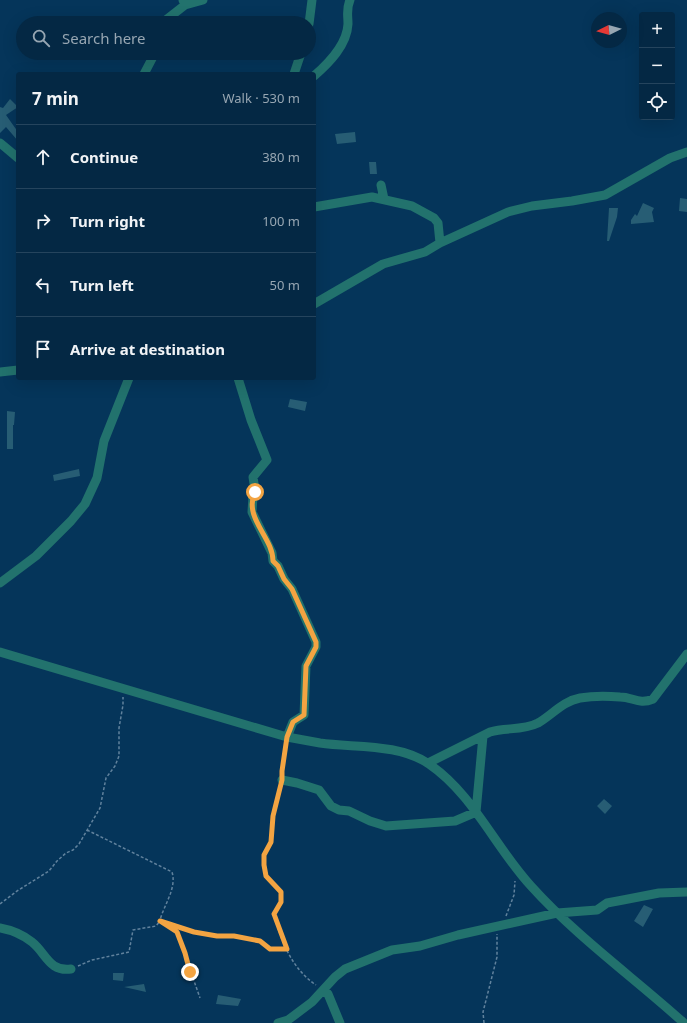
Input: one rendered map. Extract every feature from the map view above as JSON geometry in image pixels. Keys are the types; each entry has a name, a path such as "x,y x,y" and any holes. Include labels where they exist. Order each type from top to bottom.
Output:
{"street":[{"path":"169,16 184,2 202,0"},
{"path":"310,16 312,0"},
{"path":"316,74 330,62 340,47 348,25 347,10 350,0"},
{"path":"145,72 151,60"},
{"path":"295,72 298,60"},
{"path":"0,143 16,156"},
{"path":"316,303 383,264 413,257 508,212 521,208 605,195 670,158 687,152"},
{"path":"381,185 384,199"},
{"path":"316,207 359,198 384,199 412,206 434,218 438,223 440,243"},
{"path":"0,372 16,370"},
{"path":"0,583 36,556 71,521 85,504 97,478 104,440 128,380"},
{"path":"239,380 251,420 267,460 253,477 255,490 252,512 272,553 273,561 278,566 284,579 292,589 316,642 316,647 306,666 304,715 293,722 287,737"},
{"path":"0,652 287,737 320,743 398,751 428,763 452,783 476,812 515,867 556,913 684,1023"},
{"path":"428,763 457,748 501,729 511,730 536,724 566,703 579,698 622,697 645,702 653,699 687,654"},
{"path":"476,812 483,736"},
{"path":"282,780 319,790 332,806 339,810 349,811 370,821 386,826 455,821 476,812"},
{"path":"278,1023 298,1013 312,1002 335,977 345,969 386,952 420,946 458,935 556,913 597,910 607,903 659,893 687,892"},
{"path":"0,928 14,932 33,943 52,965 64,970 71,969"},
{"path":"324,990 328,994 340,1023"}],"path":[{"path":"0,904 17,890 49,871 66,853 73,850 100,808 106,778 115,766 119,756 119,728 123,705 122,698 125,690"},
{"path":"287,737 282,780 273,816 271,842 264,855 264,865 266,876 281,892 281,902 274,914 294,965 307,979 324,990"},
{"path":"71,969 92,960 129,952 133,930 156,926 160,921 174,880 172,872 87,830"},
{"path":"484,1023 483,1012 497,957 498,927 505,920 514,895 516,876 515,867"},
{"path":"160,921 194,932 217,936 234,936 260,941 270,949 287,949"},
{"path":"160,921 177,932 200,998"}],"building":[{"path":"10,99 16,105 16,108 6,115 16,129 16,139 6,127 0,133 0,107 3,108"},
{"path":"355,132 356,142 337,144 335,134"},
{"path":"369,162 376,162 377,174 370,174"},
{"path":"680,198 687,199 687,212 679,211"},
{"path":"643,203 654,208 652,212 654,222 631,224 631,220 635,214 637,216"},
{"path":"609,208 618,208 617,217 609,241 607,241"},
{"path":"290,399 307,402 305,411 288,407"},
{"path":"7,411 15,412 13,425 13,449 7,449"},
{"path":"79,469 80,476 54,481 53,475"},
{"path":"604,799 612,806 605,814 597,806"},
{"path":"644,905 653,909 643,927 634,921"},
{"path":"113,973 124,973 123,981 113,980"},
{"path":"144,984 146,992 124,987"},
{"path":"218,995 241,999 238,1006 216,1004"}],"route":[{"path":"190,972 177,932 160,921 194,932 217,936 228,935 248,940 260,941 266,944 270,949 287,949 274,914 281,902 281,892 266,876 264,855 271,842 273,816 282,780 287,737 293,722 304,715 306,666 316,647 316,642 291,587 284,579 277,564 273,562 273,555 252,512 253,496 255,492"}]}
